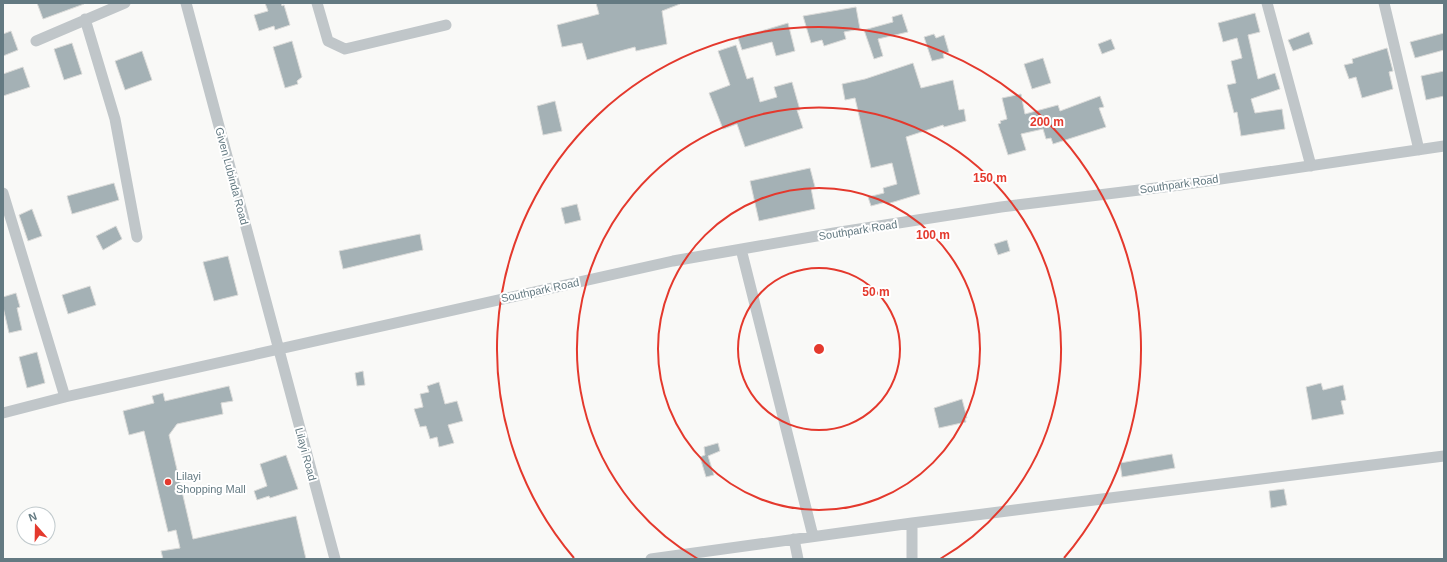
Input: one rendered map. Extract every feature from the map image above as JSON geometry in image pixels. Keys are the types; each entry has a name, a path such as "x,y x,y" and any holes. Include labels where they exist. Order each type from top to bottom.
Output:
{"street":[{"path":"36,41 125,3"},
{"name":"Given Lubinda Road","path":"186,3 278,350"},
{"path":"317,3 328,41 345,49 446,25"},
{"path":"1267,3 1311,166"},
{"path":"1384,3 1419,150"},
{"path":"85,19 114,120 137,238"},
{"name":"Southpark Road","path":"3,414 65,397 673,261 994,208 1311,166 1444,146"},
{"path":"3,193 65,397"},
{"path":"741,249 813,536"},
{"name":"Lilayi Road","path":"278,350 335,559"},
{"path":"651,559 912,523 1444,456"},
{"path":"912,523 912,559"},
{"path":"794,539 798,559"}],"building":[{"path":"37,3 84,3 84,4 43,19"},
{"path":"265,3 281,3 282,6 284,5 290,25 275,30 274,26 259,31 254,15 268,11"},
{"path":"596,3 680,4 662,11 667,44 636,51 635,47 587,60 582,43 562,47 557,25 599,14"},
{"path":"856,7 860,29 844,32 846,39 824,46 822,40 811,43 803,16"},
{"path":"1255,13 1260,32 1248,35 1258,79 1275,73 1280,89 1251,99 1255,113 1282,109 1285,129 1241,136 1237,112 1234,113 1227,85 1236,83 1231,61 1242,58 1237,38 1223,42 1218,23"},
{"path":"902,14 908,32 878,39 883,56 874,59 864,30 893,22 892,17"},
{"path":"788,23 795,51 776,56 772,42 742,50 738,38"},
{"path":"11,31 18,50 3,56 3,34"},
{"path":"1309,32 1313,44 1293,51 1288,40"},
{"path":"1444,33 1444,50 1415,58 1410,42"},
{"path":"934,34 936,38 944,35 949,52 943,54 944,58 932,61 924,37"},
{"path":"1111,39 1115,49 1102,54 1098,44"},
{"path":"292,41 302,77 297,81 298,84 285,88 273,47"},
{"path":"72,43 82,74 64,80 54,49"},
{"path":"736,45 747,79 753,77 760,102 777,97 774,87 792,82 800,110 797,110 803,128 745,147 737,124 723,129 709,93 730,85 718,51"},
{"path":"1387,48 1393,71 1389,72 1393,89 1362,98 1356,77 1349,79 1344,65 1353,63 1352,59"},
{"path":"142,51 152,80 125,90 115,61"},
{"path":"1043,58 1051,83 1032,89 1024,64"},
{"path":"913,63 921,88 953,80 959,110 964,109 966,121 944,127 943,125 906,137 920,194 887,204 886,202 871,206 868,197 884,193 883,188 897,184 892,163 871,168 855,98 845,100 842,84 865,79"},
{"path":"23,67 30,87 3,96 3,74"},
{"path":"1444,71 1444,96 1426,100 1421,76"},
{"path":"1021,94 1025,114 1058,105 1060,111 1100,96 1104,107 1099,108 1106,127 1053,144 1051,138 1046,139 1043,129 1021,134 1026,150 1008,155 998,124 1001,123 1000,121 1007,119 1002,98"},
{"path":"555,101 562,131 543,135 537,106"},
{"path":"810,168 815,187 811,188 815,209 759,221 750,181"},
{"path":"114,183 119,200 72,214 67,196"},
{"path":"577,204 581,220 565,224 561,208"},
{"path":"32,209 42,236 28,241 19,215"},
{"path":"116,226 122,239 103,250 96,236"},
{"path":"420,234 423,250 343,269 339,251"},
{"path":"1007,240 1010,251 998,255 994,244"},
{"path":"228,256 238,295 214,301 203,262"},
{"path":"90,286 96,305 68,314 62,295"},
{"path":"16,293 20,307 17,308 22,330 9,333 3,307 3,297"},
{"path":"37,352 45,383 27,388 19,357"},
{"path":"363,371 365,385 357,386 355,373"},
{"path":"439,382 445,404 457,401 463,421 448,425 454,443 439,447 437,437 430,439 426,426 420,427 414,409 423,407 420,394 429,392 427,386"},
{"path":"1321,383 1323,390 1343,385 1346,400 1341,401 1344,414 1312,420 1306,387"},
{"path":"229,386 233,401 221,403 223,414 177,424 169,435 193,539 296,516 306,559 163,559 161,551 180,548 176,530 168,532 144,431 129,435 123,411 154,403 152,396 163,393 165,401"},
{"path":"962,399 967,418 965,418 966,422 939,428 934,408"},
{"path":"718,443 720,451 708,456 714,475 706,477 700,457 705,455 704,447"},
{"path":"1172,454 1175,468 1122,477 1120,463"},
{"path":"286,455 298,489 270,498 269,496 257,500 254,491 267,486 260,464"},
{"path":"1284,489 1287,505 1271,508 1269,491"}],"place":[{"name":"Lilayi Shopping Mall","path":"168,482"}]}
